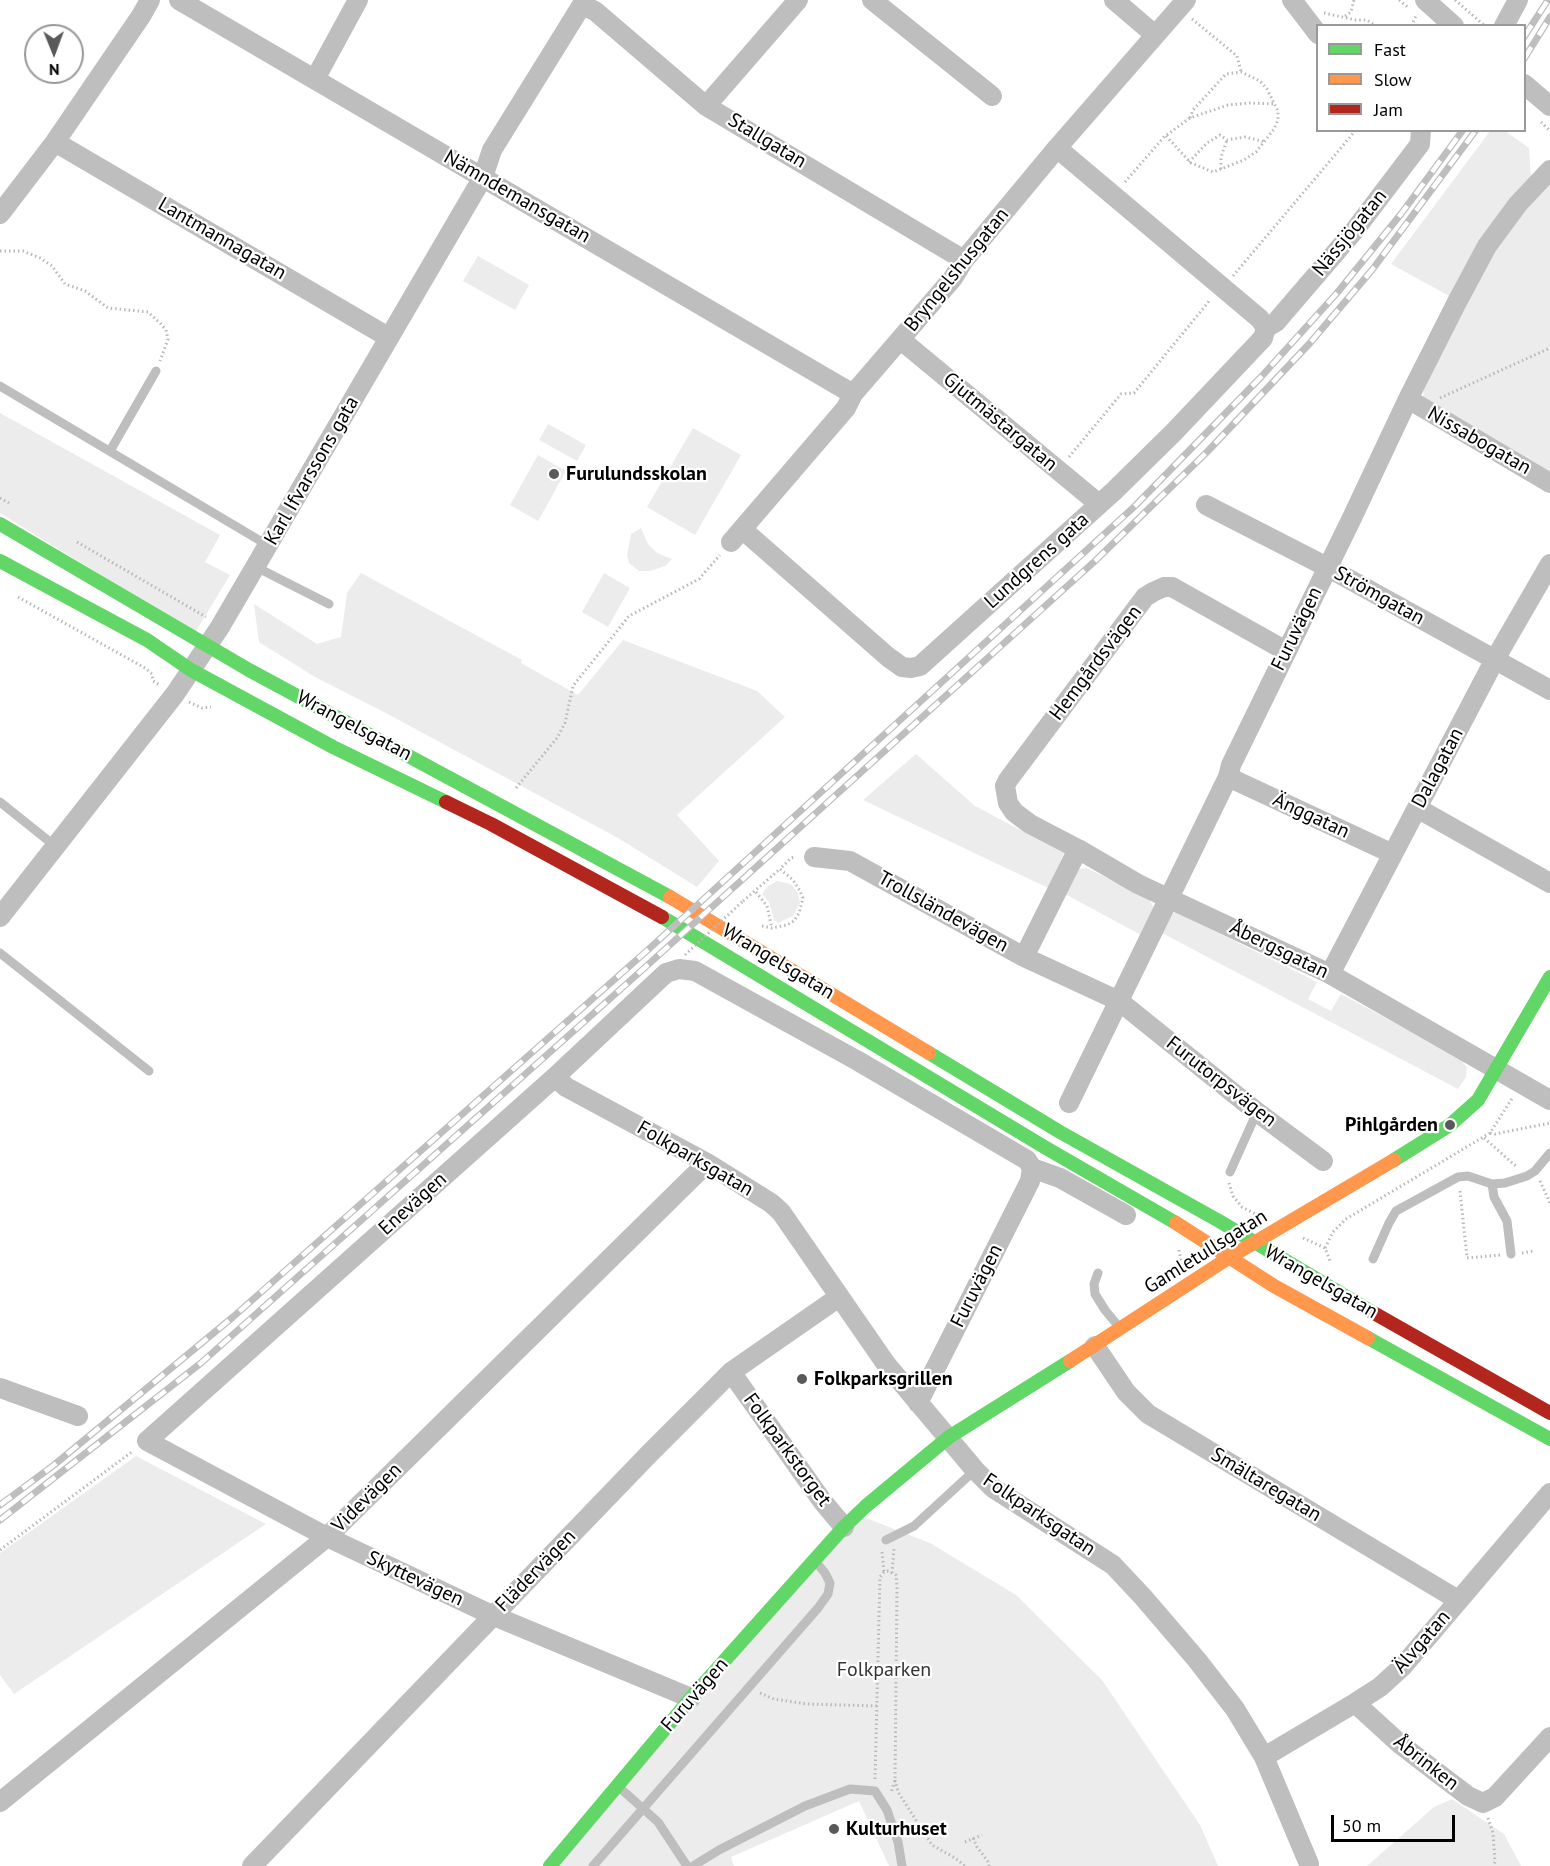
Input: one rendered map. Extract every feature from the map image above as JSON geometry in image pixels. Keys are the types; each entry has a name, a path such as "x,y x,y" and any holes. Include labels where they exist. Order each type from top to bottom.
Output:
{"main road":[{"name":"Wrangelsgatan","path":"0,524 249,670 673,899 1060,1132 1550,1413"},
{"name":"Wrangelsgatan","path":"0,561 147,640 191,670 333,747 490,824 662,917 1230,1257 1274,1286 1550,1439"},
{"name":"Gamletullsgatan","path":"844,1527 949,1437 1095,1346 1230,1257 1409,1152 1450,1125 1478,1100 1550,977"},
{"name":"Furuvägen","path":"550,1866 691,1698 844,1527"}],"street":[{"path":"0,214 55,142 150,0"},
{"name":"Nämndemansgatan","path":"180,0 853,394"},
{"path":"315,79 358,0"},
{"path":"706,106 798,0"},
{"path":"872,0 992,96"},
{"path":"1114,0 1155,35"},
{"path":"1505,24 1518,0"},
{"name":"Stallgatan","path":"583,3 706,106 964,260"},
{"name":"Karl Ifvarssons gata","path":"0,917 175,694 220,627 483,177 492,150 583,3"},
{"path":"1294,4 1316,33"},
{"path":"1420,7 1450,24"},
{"name":"Bryngelshusgatan","path":"737,536 846,408 853,394 953,278 964,260 1057,148 1155,35 1188,9"},
{"path":"1526,86 1550,106"},
{"name":"Nässjögatan","path":"1266,328 1276,322 1354,231 1420,144 1421,132"},
{"name":"Lantmannagatan","path":"55,142 388,337"},
{"path":"1057,148 1260,319 1266,328"},
{"name":"Furuvägen","path":"1069,1103 1228,777 1231,765 1327,567 1414,403 1487,246 1518,204 1550,170"},
{"name":"Lundgrens gata","path":"737,536 888,657 902,667 916,668 1099,504 1174,432 1263,338 1266,328"},
{"name":"Gjutmästargatan","path":"901,340 1099,504"},
{"name":"Nissabogatan","path":"1414,403 1550,483"},
{"name":"Strömgatan","path":"1206,505 1327,567 1550,690"},
{"name":"Dalagatan","path":"1330,974 1494,661 1550,564"},
{"name":"Hemgårdsvägen","path":"1008,803 1005,786 1008,780 1146,597 1153,592 1164,587 1172,587 1286,651"},
{"name":"Änggatan","path":"1228,777 1393,854"},
{"name":"Åbergsgatan","path":"1008,803 1014,812 1030,824 1138,884 1330,974 1550,1100"},
{"path":"1417,808 1550,883"},
{"name":"Trollsländevägen","path":"814,858 850,861 1024,957 1078,849"},
{"name":"Furutorpsvägen","path":"1024,957 1119,1001 1257,1112 1323,1161"},
{"path":"682,962 1027,1160 1032,1168 1060,1178 1126,1215"},
{"name":"Enevägen","path":"147,1441 682,962"},
{"name":"Folkparksgatan","path":"555,1077 566,1087 707,1164 771,1203 781,1212 886,1364 975,1470 993,1488 1113,1565 1197,1660 1235,1709 1264,1757 1309,1864"},
{"name":"Videvägen","path":"0,1802 327,1538 707,1164"},
{"name":"Furuvägen","path":"918,1404 1030,1181 1032,1168"},
{"name":"Flädervägen","path":"252,1866 731,1372 839,1297"},
{"name":"Smältaregatan","path":"1095,1346 1126,1392 1148,1414 1458,1600"},
{"name":"Folkparkstorget","path":"731,1372 844,1527"},
{"path":"0,1388 78,1416"},
{"name":"Skyttevägen","path":"147,1441 327,1538 494,1616 691,1698"},
{"name":"Älvgatan","path":"1264,1757 1380,1687 1403,1666 1550,1493"},
{"name":"Åbrinken","path":"1355,1703 1400,1744 1468,1796 1483,1803"},
{"path":"1483,1803 1495,1797 1550,1737"}],"lane":[{"path":"110,451 156,371"},
{"path":"0,386 269,546"},
{"path":"256,567 329,604"},
{"path":"0,802 55,846"},
{"path":"0,952 149,1071"},
{"path":"1230,1172 1257,1112"},
{"path":"1373,1259 1396,1211 1458,1177 1467,1176 1492,1184 1505,1183 1531,1174 1550,1153"},
{"path":"1492,1184 1494,1197 1507,1221 1511,1254"},
{"path":"1098,1273 1094,1284 1095,1294 1121,1329"},
{"path":"886,1540 914,1526 975,1470"},
{"path":"593,1866 818,1608 828,1594 830,1583 825,1573 814,1561"},
{"path":"618,1787 658,1822 687,1866"},
{"path":"693,1866 719,1850 805,1806 850,1790 875,1791 887,1810 898,1842 902,1866"}],"path":[{"path":"1344,17 1351,12 1354,0"},
{"path":"1455,0 1483,24"},
{"path":"1294,4 1356,20 1367,20 1373,24"},
{"path":"1412,24 1420,7"},
{"path":"1188,9 1237,56 1241,72"},
{"path":"1166,135 1190,162 1213,172 1244,160 1256,152 1266,142 1278,120 1278,111 1267,89 1260,81 1241,72 1226,74 1193,110 1190,118"},
{"path":"1124,184 1166,135 1190,118 1228,105 1275,104"},
{"path":"1059,470 1121,394 1134,393 1209,301 1223,288 1354,132"},
{"path":"1190,162 1201,148 1220,135 1227,140 1245,137 1266,142"},
{"path":"1221,170 1221,157 1227,140"},
{"path":"0,251 22,250 49,263 65,284 85,291 108,308 148,312 166,330 168,339 156,371"},
{"path":"1414,403 1550,348"},
{"path":"0,498 10,504"},
{"path":"72,539 185,604 220,627"},
{"path":"516,788 525,793"},
{"path":"682,962 791,858 814,858"},
{"path":"752,924 772,927 787,925 799,914 803,898 793,880 780,869"},
{"path":"756,891 767,906 772,927"},
{"path":"722,906 732,912"},
{"path":"1490,1133 1550,1124"},
{"path":"1473,1132 1531,1174 1550,1203"},
{"path":"1458,1177 1467,1258 1533,1251"},
{"path":"0,1551 147,1441"},
{"path":"875,1791 880,1577 884,1572 882,1543 886,1540 894,1543 895,1557 892,1573"},
{"path":"884,1572 896,1575 897,1587 895,1780 887,1810"},
{"path":"751,1687 774,1699 807,1704 877,1706"},
{"path":"895,1780 898,1792 932,1845 955,1857 965,1866"},
{"path":"1483,1803 1493,1833 1495,1862 1493,1866"},
{"path":"965,1842 982,1835"},
{"path":"973,1838 990,1863 989,1866"}],"green space":[{"path":"1489,132 1506,132 1529,148 1531,178 1451,297 1391,264"},
{"path":"1550,178 1550,475 1423,401 1424,383 1492,251"},
{"path":"478,256 529,285 515,310 463,281"},
{"path":"0,413 220,535 205,562 230,575 195,633 0,513"},
{"path":"548,424 586,445 577,461 539,440"},
{"path":"693,428 741,455 695,535 647,507"},
{"path":"538,455 566,471 538,521 510,505"},
{"path":"641,528 648,544 657,553 672,559 665,566 650,571 639,571 629,563 627,555 631,534"},
{"path":"361,573 522,660 521,663 578,695 623,640 757,691 785,717 677,815 719,861 697,887 618,838 315,677 259,642 254,604 317,644 341,637 347,593"},
{"path":"604,573 630,588 608,627 582,612"},
{"path":"916,754 975,806 1064,853 1048,888 863,800"},
{"path":"1087,868 1149,899 1155,910 1143,936 1063,893 1079,869"},
{"path":"777,881 791,884 798,893 800,903 793,916 778,923 774,920 769,902 762,894 768,886"},
{"path":"1174,911 1317,982 1308,999 1331,1011 1341,994 1460,1058 1467,1068 1466,1077 1458,1089 1160,932"},
{"path":"136,1456 266,1524 14,1694 0,1675 0,1553"},
{"name":"Folkparken","path":"861,1516 930,1543 1016,1595 1102,1680 1200,1825 1218,1866 889,1866 859,1801 731,1857 734,1866 543,1866"},
{"path":"1452,1799 1504,1834 1521,1866 1367,1866 1434,1807"}],"railway":[{"path":"1526,34 1548,0"},
{"path":"1526,56 1550,17"},
{"path":"0,1505 54,1465 233,1317 650,948 1135,506 1261,377 1337,293 1401,214 1462,132"},
{"path":"0,1520 201,1363 641,971 1095,561 1207,452 1310,343 1372,270 1475,132"}],"traffic: fast":[{"path":"0,524 249,670 670,897"},
{"path":"0,561 147,640 191,670 333,747 446,802"},
{"path":"662,917 1046,1148 1176,1223"},
{"path":"1394,1160 1450,1125 1478,1100 1550,977"},
{"path":"929,1053 1060,1132 1219,1221 1372,1312"},
{"path":"1368,1338 1550,1439"},
{"path":"550,1866 691,1698 844,1527 949,1437 1070,1361"}],"traffic: slow":[{"path":"670,897 929,1053"},
{"path":"1070,1361 1230,1257 1394,1160"},
{"path":"1176,1223 1274,1286 1368,1338"}],"traffic: jam":[{"path":"446,802 662,917"},
{"path":"1372,1312 1550,1413"}],"place":[{"name":"Furulundsskolan","path":"554,474"},
{"name":"Pihlgården","path":"1450,1125"},
{"name":"Folkparksgrillen","path":"802,1379"},
{"name":"Kulturhuset","path":"834,1829"}]}
